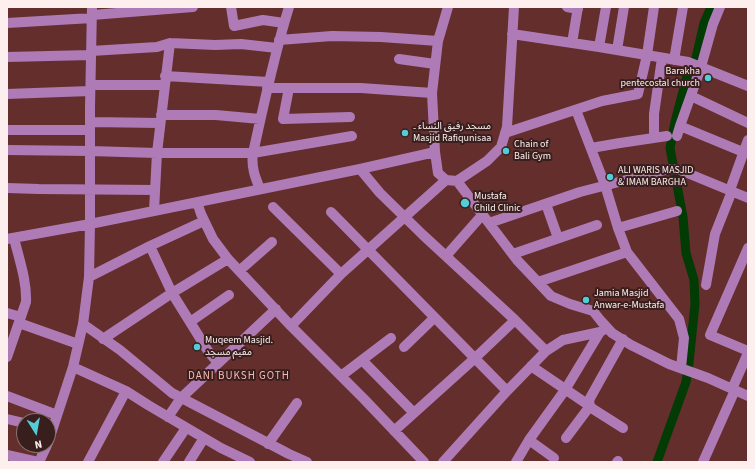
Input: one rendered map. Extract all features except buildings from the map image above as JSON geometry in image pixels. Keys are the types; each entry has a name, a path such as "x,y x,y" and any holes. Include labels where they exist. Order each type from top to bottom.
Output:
{"street":[{"path":"7,23 92,13 193,7"},
{"path":"231,7 234,26 263,20 284,23"},
{"path":"260,189 254,174 252,162 253,153 268,85 288,7"},
{"path":"448,7 438,41 432,93 435,152 438,173 446,180 458,181 487,161 501,147 507,127 514,7"},
{"path":"567,7 578,8 572,43"},
{"path":"599,47 606,7"},
{"path":"617,50 624,7"},
{"path":"505,133 602,101 638,94 647,55 654,7"},
{"path":"674,60 683,7"},
{"path":"720,7 678,131 743,152"},
{"path":"7,396 57,415 73,367 83,324 89,277 92,13"},
{"path":"512,34 688,62 748,86"},
{"path":"7,57 91,53 157,47 170,43 215,45 278,44 332,36 381,37 438,41"},
{"path":"154,211 160,119 170,43"},
{"path":"654,137 654,114 662,58"},
{"path":"399,60 435,64"},
{"path":"7,94 90,88 165,80 268,85 289,88 361,88 432,93"},
{"path":"289,88 283,119 350,117"},
{"path":"691,96 748,123"},
{"path":"576,110 605,185 627,252 679,319 684,338 686,370"},
{"path":"7,130 90,126 216,115 260,119"},
{"path":"7,150 253,153 352,136"},
{"path":"591,148 666,136"},
{"path":"706,285 715,234 748,140"},
{"path":"8,352 26,302 25,284 10,239 154,211 435,152"},
{"path":"360,168 380,193 546,351"},
{"path":"489,223 580,192 670,169 680,170 748,198"},
{"path":"291,326 341,274 446,180"},
{"path":"458,181 512,254 551,296 593,311 604,330"},
{"path":"7,188 155,190"},
{"path":"197,202 213,239 228,259 291,326 424,462"},
{"path":"546,204 558,238"},
{"path":"273,207 341,274"},
{"path":"618,228 677,210"},
{"path":"331,212 507,391"},
{"path":"446,256 483,214"},
{"path":"89,277 204,221"},
{"path":"512,254 597,225"},
{"path":"239,271 272,242"},
{"path":"150,246 172,293 208,351 218,363"},
{"path":"703,462 734,390 748,352 710,335 748,248"},
{"path":"538,282 627,252"},
{"path":"103,339 172,293 228,259"},
{"path":"190,322 229,295"},
{"path":"168,417 181,398 276,309"},
{"path":"7,313 20,320 78,344"},
{"path":"404,347 434,318"},
{"path":"394,431 515,320"},
{"path":"83,324 120,350 172,393 268,444 287,458 307,462"},
{"path":"516,462 529,440 565,390 604,330"},
{"path":"443,462 507,391 546,351 563,340 604,330 669,364 748,396"},
{"path":"341,376 392,338"},
{"path":"566,438 590,406 589,400 623,340"},
{"path":"362,360 414,413"},
{"path":"531,366 590,406 593,410 623,428"},
{"path":"73,367 126,391 186,428 221,448 250,462"},
{"path":"88,462 126,391"},
{"path":"268,444 297,403"},
{"path":"163,462 186,428"},
{"path":"189,462 204,438"},
{"path":"529,440 554,458"},
{"path":"7,455 39,462 44,453"}],"waterway":[{"path":"657,462 686,382 695,304 694,280 686,253 683,217 670,148 687,76 696,58 704,23 711,7"}],"place":[{"name":"Barakha pentecostal church","path":"708,78"},
{"name":"مسجد رفیق النساء ۔ Masjid Rafiqunisaa","path":"405,133"},
{"name":"Chain of Bali Gym","path":"506,151"},
{"name":"ALI WARIS MASJID & IMAM BARGHA","path":"610,177"},
{"name":"Mustafa Child Clinic","path":"465,203"},
{"name":"Jamia Masjid Anwar-e-Mustafa","path":"586,300"},
{"name":"Muqeem Masjid. مقیم مسجد","path":"197,347"}],"district":[{"name":"DANI BUKSH GOTH","path":"239,377"}]}
